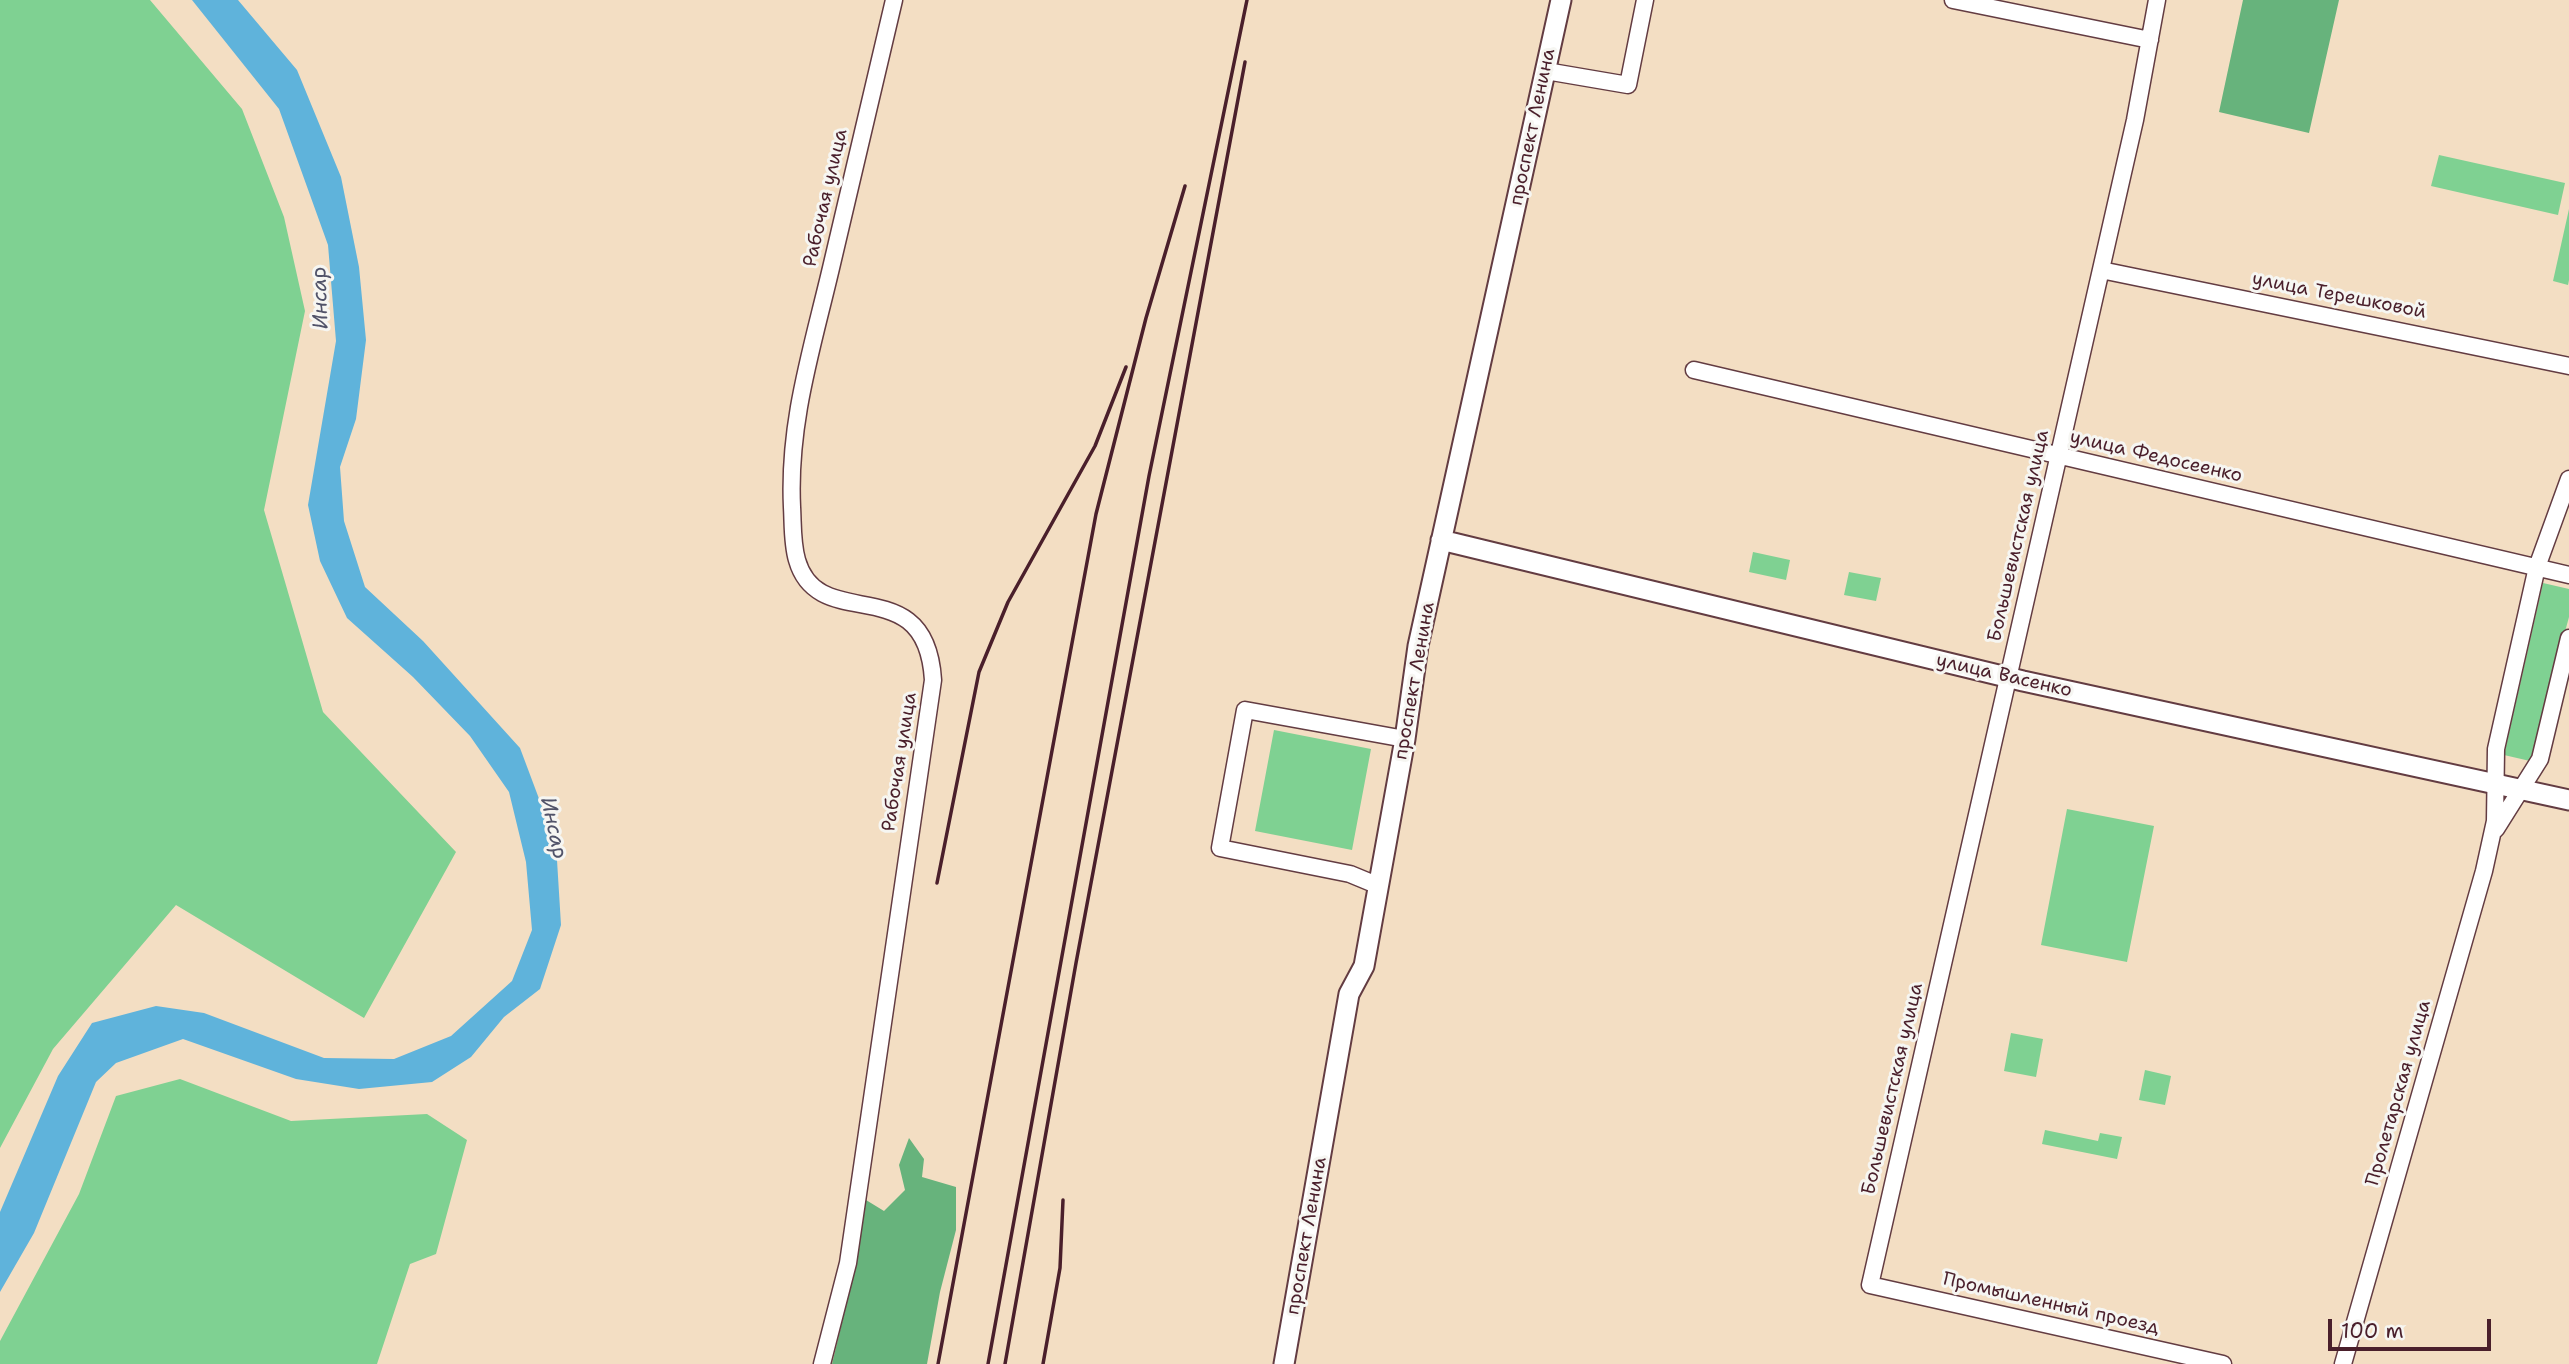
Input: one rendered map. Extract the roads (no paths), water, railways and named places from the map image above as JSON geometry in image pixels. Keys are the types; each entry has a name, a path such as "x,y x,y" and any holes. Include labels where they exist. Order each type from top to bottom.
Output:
{"main road":[{"name":"проспект Ленина","path":"1284,1364 1349,994 1364,966 1379,886 1418,646 1561,0"},
{"name":"улица Васенко","path":"1441,540 2008,677 2569,800"}],"street":[{"name":"Рабочая улица","path":"822,1364 848,1263 933,680 927,642 912,622 897,613 820,592 804,575 797,561 794,540 791,465 802,380 894,0"},
{"path":"1546,71 1628,85 1646,0"},
{"path":"1953,0 2150,40"},
{"name":"Большевистская улица","path":"1870,1285 2101,270 2157,0"},
{"name":"улица Терешковой","path":"2101,270 2569,366"},
{"name":"улица Федосеенко","path":"1694,370 2569,575"},
{"name":"Пролетарская улица","path":"2494,833 2496,748 2538,567 2569,479"},
{"name":"Пролетарская улица","path":"2343,1364 2494,833 2540,759 2569,638"},
{"path":"1379,886 1350,874 1220,848 1245,710 1405,739"},
{"name":"Промышленный проезд","path":"1870,1285 2222,1364"}],"water":[{"path":"192,0 238,0 297,70 341,177 359,267 366,340 356,419 340,467 344,521 365,587 423,641 520,748 556,844 561,925 540,989 504,1017 471,1057 432,1082 359,1089 296,1079 183,1039 116,1063 96,1082 34,1233 0,1292 0,1212 58,1076 92,1023 156,1006 204,1013 324,1058 394,1059 451,1036 512,981 532,930 526,862 509,792 470,736 413,677 347,618 320,561 308,505 336,341 328,245 279,109"}],"railway":[{"path":"988,1364 1149,476 1247,0"},
{"path":"1005,1364 1076,963 1245,62"},
{"path":"938,1364 1096,514 1146,318 1185,186"},
{"path":"937,883 979,672 1008,602 1095,446 1126,367"},
{"path":"1043,1364 1060,1268 1063,1200"}],"water label":[{"name":"Инсар","path":"321,298"},
{"name":"Инсар","path":"553,828"}]}
